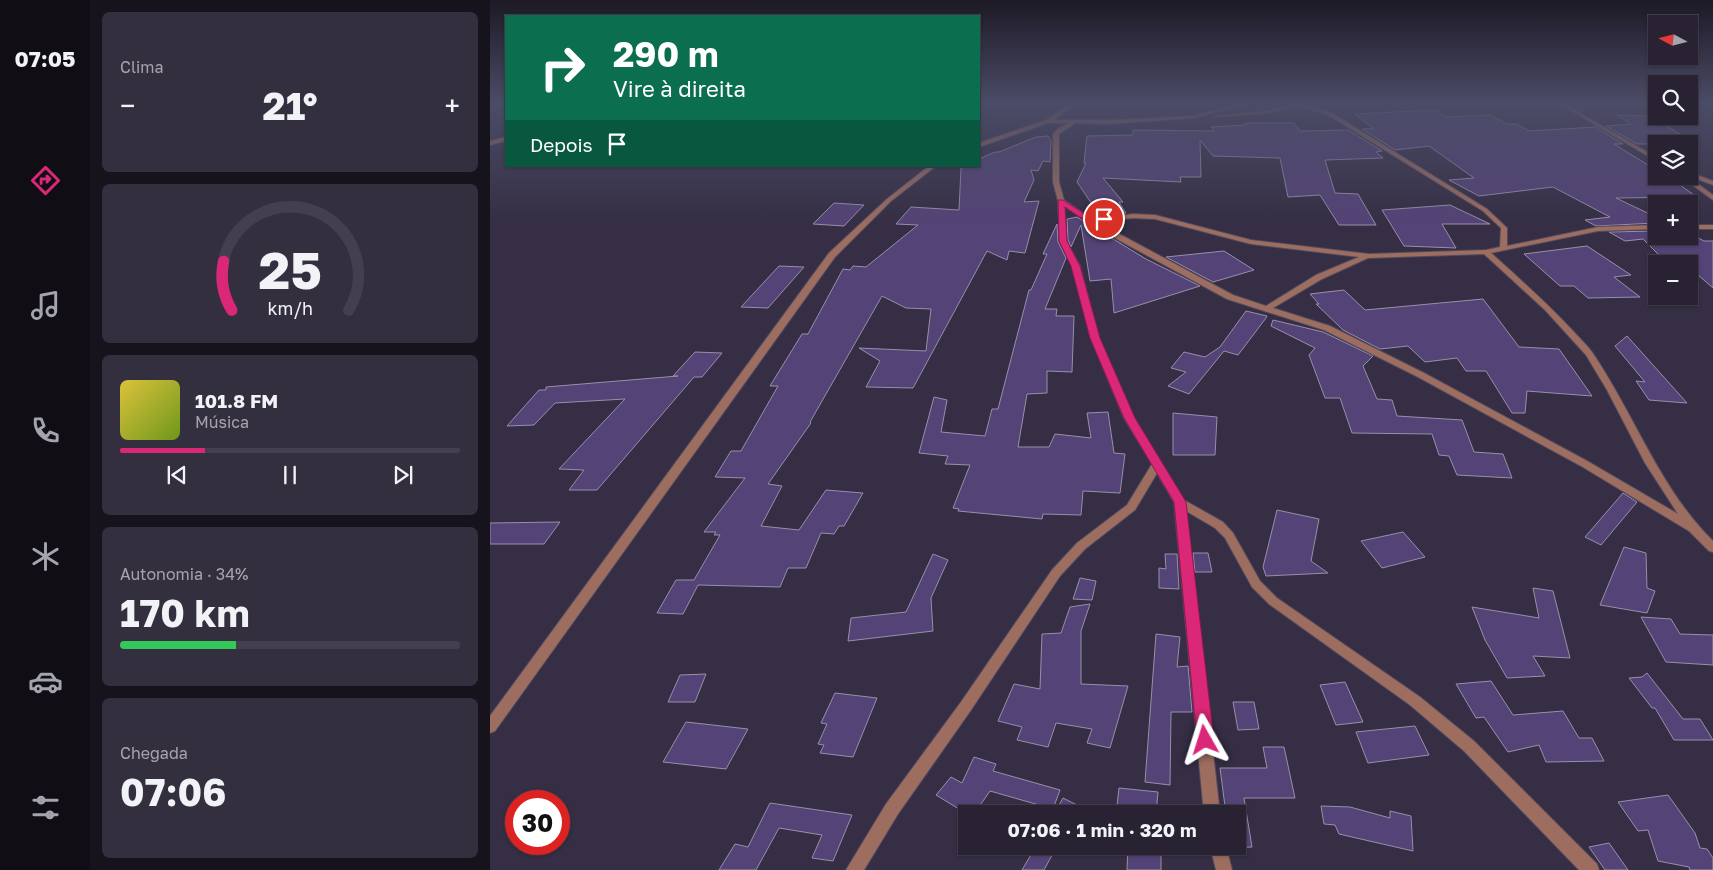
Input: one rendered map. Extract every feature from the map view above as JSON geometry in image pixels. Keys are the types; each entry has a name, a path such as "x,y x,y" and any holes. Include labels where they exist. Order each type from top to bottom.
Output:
{"street":[{"path":"1054,144 1056,182 1060,201 1063,241 1076,266 1095,338 1129,418 1180,502 1219,525 1228,536 1256,584 1273,601 1415,701 1469,746 1591,870"},
{"path":"1378,144 1485,210 1504,228 1502,249"},
{"path":"1630,144 1648,154"},
{"path":"490,727 832,255 889,200 932,167"},
{"path":"1698,177 1713,182"},
{"path":"1695,185 1713,198"},
{"path":"1060,201 1089,220 1230,297 1327,328 1421,375 1585,464 1693,528"},
{"path":"1089,220 1133,216 1155,217 1251,242 1369,256 1486,252 1598,229 1648,227"},
{"path":"1698,227 1713,227"},
{"path":"1486,252 1548,308 1589,354 1612,390 1650,463 1693,528 1713,548"},
{"path":"1266,309 1319,277 1369,256"},
{"path":"854,870 892,809 966,706 1056,573 1081,546 1131,507 1156,465"},
{"path":"1180,502 1211,805"},
{"path":"1220,855 1224,870"}],"building":[{"path":"1020,144 1051,144 1050,162 1043,161 1038,171 1031,170 1034,180 1024,202 1039,201 1025,253 1009,251 1007,260 987,251 913,388 866,387 880,361 859,348 926,351 931,309 906,308 882,296 811,423 768,484 782,486 761,526 799,530 826,490 863,493 844,526 839,526 834,534 821,533 806,568 788,568 780,587 698,585 683,614 657,613 676,580 694,580 720,535 714,535 716,532 704,532 745,478 715,477 731,451 741,451 778,386 770,386 802,334 808,334 843,269 850,270 853,266 866,267 918,225 896,224 911,207 959,210 961,168 980,167 980,159"},
{"path":"1086,144 1200,144 1201,177 1180,177 1181,182 1103,178 1123,202 1119,202 1126,213 1100,216 1077,182 1086,163 1084,163"},
{"path":"1203,144 1370,144 1382,151 1376,152 1383,158 1325,160 1335,193 1358,194 1376,225 1339,225 1320,195 1288,197 1280,158 1213,156"},
{"path":"1385,144 1622,144 1614,144 1648,165 1648,185 1680,185 1694,195 1648,195 1648,198 1616,198 1648,213 1648,223 1596,226 1585,220 1610,217 1553,187 1479,196 1449,180 1474,178 1429,146 1395,150"},
{"path":"834,203 864,205 844,226 813,224"},
{"path":"1450,205 1490,224 1442,224 1456,248 1404,246 1382,210"},
{"path":"1077,217 1146,259 1200,286 1114,313 1111,279 1090,281 1081,225 1071,247 1068,240 1067,219"},
{"path":"1057,224 1058,242 1066,258 1045,309 1057,309 1056,316 1074,316 1072,372 1047,371 1047,393 1027,394 1018,447 1049,447 1055,434 1091,438 1087,413 1108,412 1114,453 1125,454 1120,493 1083,491 1081,515 1043,514 1042,519 958,511 959,509 953,508 970,465 945,464 948,456 919,453 934,397 947,400 941,432 985,436 992,409 998,409 1029,290 1031,290 1047,254 1043,254"},
{"path":"1648,231 1648,244 1643,239 1625,241 1609,232"},
{"path":"1698,238 1704,241 1713,241 1713,288 1698,275 1698,255 1659,255 1649,245 1698,245"},
{"path":"1587,246 1631,275 1614,277 1640,297 1588,298 1574,286 1560,286 1524,254"},
{"path":"1224,251 1254,270 1213,282 1166,257"},
{"path":"779,266 804,267 768,308 741,307"},
{"path":"1344,290 1365,310 1483,299 1519,347 1559,349 1592,396 1527,391 1525,413 1512,413 1486,371 1466,371 1457,358 1425,362 1408,346 1380,349 1343,330 1316,304 1319,304 1310,294"},
{"path":"1246,311 1267,316 1238,355 1224,351 1189,394 1168,386 1186,372 1171,368 1184,352 1205,357 1220,347"},
{"path":"1273,320 1323,332 1373,356 1363,366 1377,399 1392,400 1397,416 1462,420 1474,452 1503,454 1512,478 1457,475 1449,456 1439,455 1432,434 1352,433 1340,398 1325,398 1309,355 1315,348 1271,326"},
{"path":"1627,336 1687,403 1649,400 1636,381 1645,382 1615,346"},
{"path":"695,352 722,353 702,377 694,377 597,490 569,490 584,470 559,469 625,399 555,403 534,425 507,426 539,390 546,390 546,387 678,376 673,376"},
{"path":"1173,413 1217,417 1215,455 1173,455"},
{"path":"1623,493 1637,502 1601,545 1585,537"},
{"path":"1277,510 1319,519 1311,561 1328,573 1266,576 1263,567"},
{"path":"560,522 544,544 490,544 490,523"},
{"path":"1403,532 1425,557 1382,568 1361,541"},
{"path":"1624,547 1646,553 1647,588 1655,591 1647,613 1600,605"},
{"path":"1193,553 1208,553 1212,572 1195,572"},
{"path":"933,554 948,560 931,598 933,631 848,641 851,618 906,612"},
{"path":"1165,554 1177,554 1179,589 1159,588 1159,568 1166,569"},
{"path":"1080,578 1096,581 1092,600 1073,599"},
{"path":"1533,588 1553,591 1570,658 1533,656 1545,676 1507,678 1485,640 1472,607 1539,618"},
{"path":"1090,604 1081,631 1081,684 1128,686 1110,748 1087,743 1092,729 1056,723 1048,747 1017,740 1022,727 998,721 1014,684 1040,689 1042,634 1061,633 1070,607"},
{"path":"1641,617 1671,619 1680,634 1713,635 1713,665 1666,662"},
{"path":"1156,634 1180,637 1177,667 1188,666 1192,712 1171,712 1170,785 1145,782"},
{"path":"1647,673 1683,719 1700,719 1713,740 1674,740 1655,708 1652,708 1629,678 1642,677"},
{"path":"706,674 695,702 668,702 680,675"},
{"path":"1491,681 1513,715 1563,711 1579,738 1592,738 1604,761 1546,762 1539,745 1508,752 1484,717 1476,718 1456,684"},
{"path":"1345,682 1363,722 1336,725 1320,685"},
{"path":"835,693 877,698 853,757 820,753 824,745 818,744 827,724 821,723"},
{"path":"1233,702 1254,702 1259,729 1238,730"},
{"path":"686,722 748,729 726,769 663,762"},
{"path":"1415,726 1429,755 1368,763 1356,732"},
{"path":"1263,747 1284,747 1295,798 1244,798 1245,805 1225,805 1220,768 1267,768"},
{"path":"974,757 996,764 993,771 1060,790 1054,805 1039,805 990,791 980,805 958,805 958,808 936,795 951,777 962,783"},
{"path":"1119,788 1158,792 1157,805 1117,805"},
{"path":"1668,795 1695,833 1700,848 1707,849 1713,858 1713,870 1690,870 1689,867 1658,861 1648,830 1638,831 1618,802"},
{"path":"1063,798 1077,805 1059,805"},
{"path":"770,803 852,815 833,861 812,858 822,835 779,828 756,870 719,870 735,844 748,847"},
{"path":"1321,806 1350,807 1390,818 1390,811 1411,816 1413,851 1339,834 1335,825 1324,824"},
{"path":"1246,810 1252,847 1246,847"},
{"path":"1609,843 1628,870 1605,870 1589,847"},
{"path":"1031,855 1052,855 1044,870 1022,870"},
{"path":"1128,855 1161,855 1161,870 1127,870"}],"route":[{"path":"1104,219 1089,220 1060,201 1063,241 1076,266 1088,304 1095,338 1129,418 1180,502 1205,740"}]}
